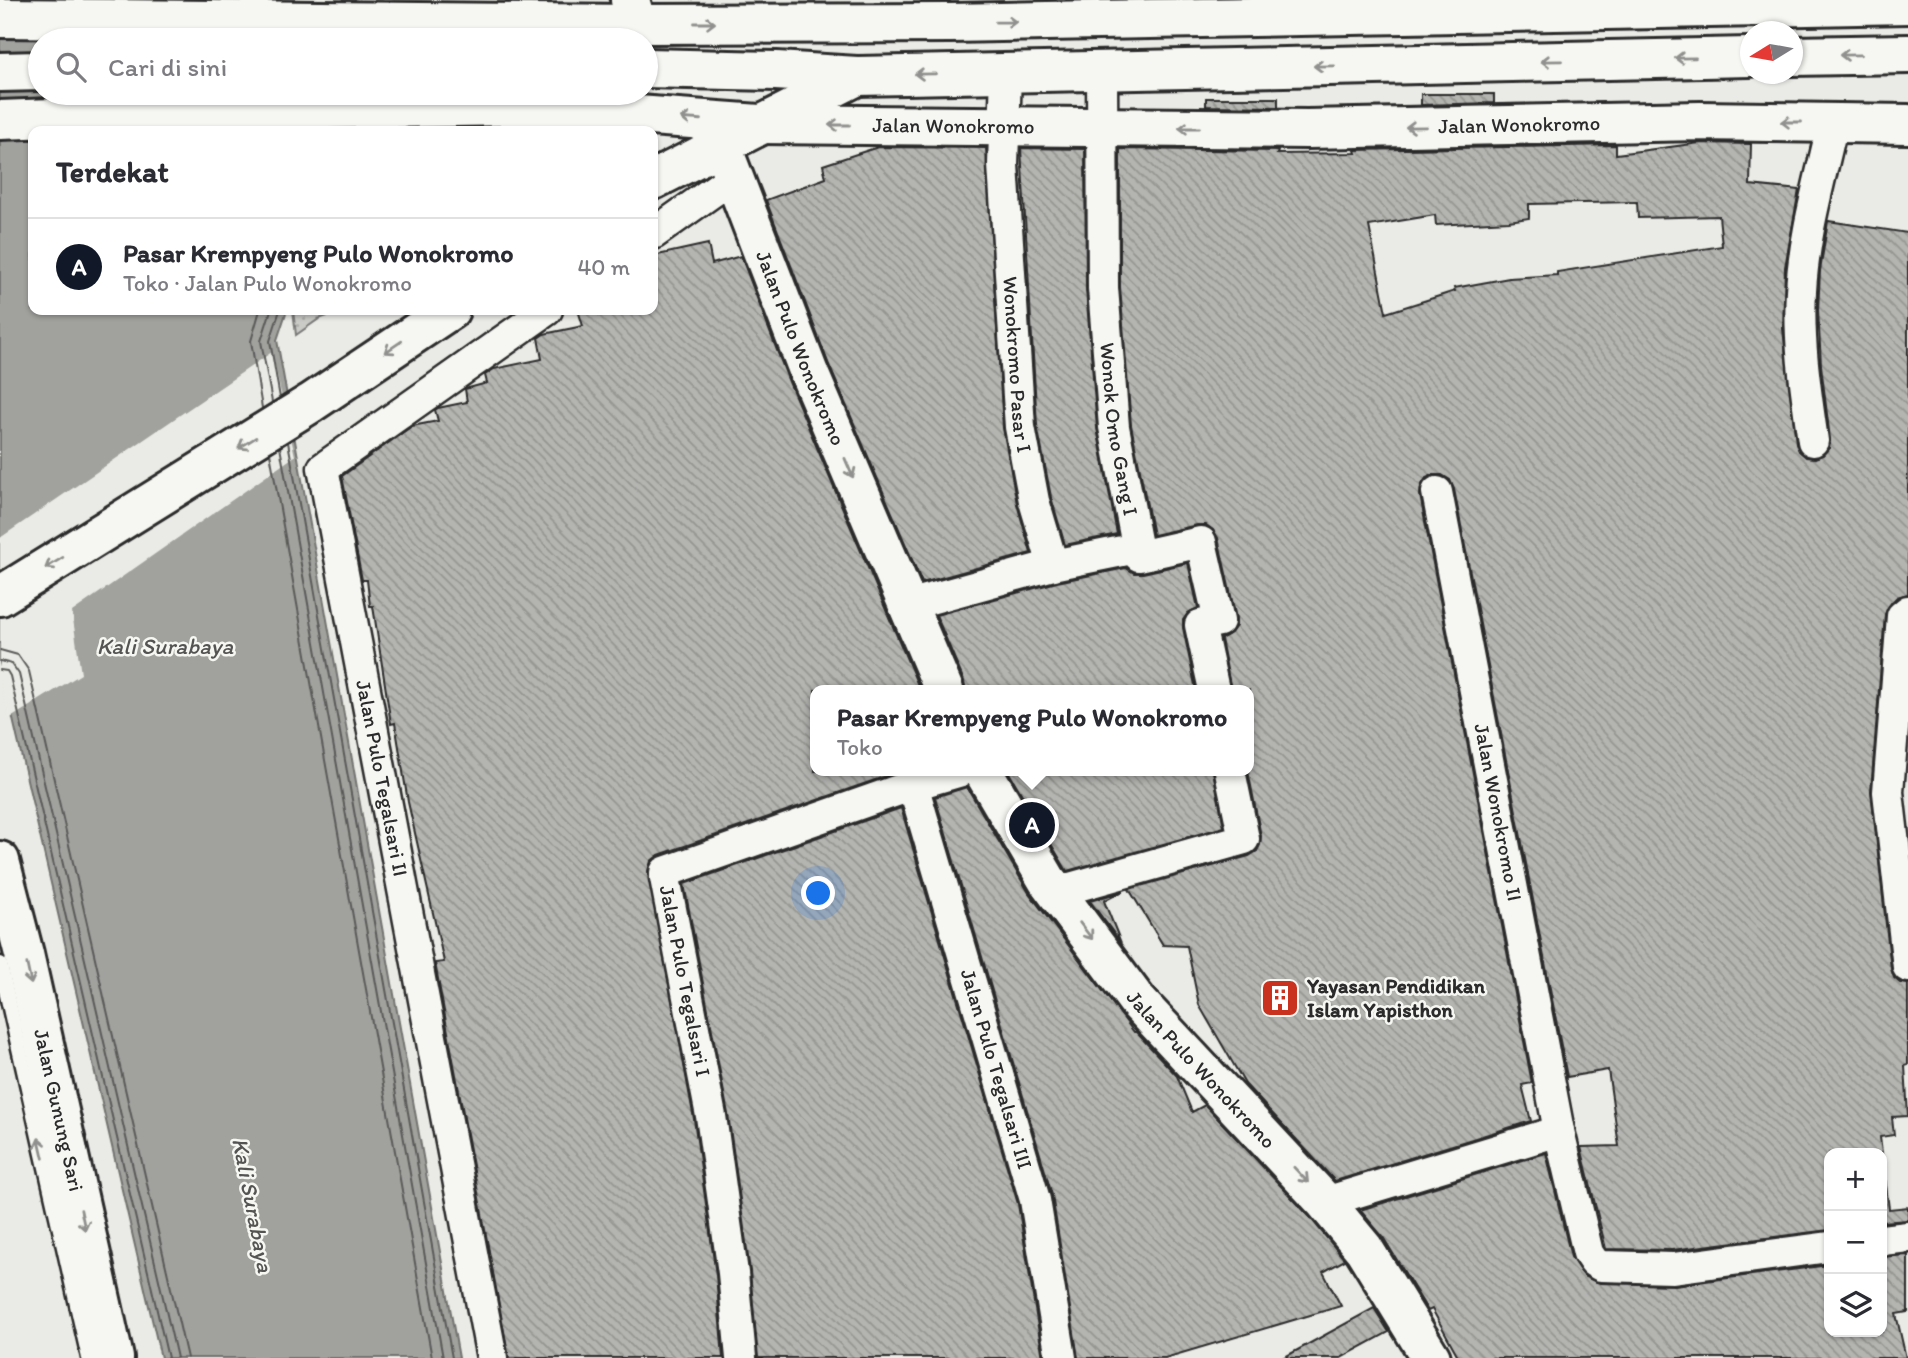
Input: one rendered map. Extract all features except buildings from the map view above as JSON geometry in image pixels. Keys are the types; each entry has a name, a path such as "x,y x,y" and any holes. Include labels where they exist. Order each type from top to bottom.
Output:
{"main road":[{"path":"0,18 255,20 633,12 1908,4"},
{"path":"1803,56 1908,54"},
{"path":"658,68 857,76 1740,57"},
{"path":"0,72 28,71"},
{"path":"658,179 727,160 759,124 857,76"},
{"name":"Jalan Wonokromo","path":"0,120 263,110 516,106 759,124 1307,129 1700,121 1908,124"},
{"name":"Jalan Pulo Wonokromo","path":"727,160 809,373 942,685"},
{"path":"0,596 305,407 443,315"},
{"name":"Jalan Pulo Wonokromo","path":"986,776 1056,892 1137,1001 1325,1202 1364,1249 1432,1358"},
{"name":"Jalan Gunung Sari","path":"0,861 24,954 114,1358"}],"street":[{"name":"Wonok Omo Gang I","path":"1102,71 1103,288 1114,427 1137,548"},
{"name":"Wonokromo Pasar I","path":"1006,73 1003,165 1020,427 1034,501 1053,565"},
{"path":"1813,441 1803,367 1801,290 1812,217 1833,122"},
{"path":"658,229 727,160"},
{"name":"Jalan Pulo Tegalsari II","path":"492,1358 323,468 540,315"},
{"name":"Jalan Wonokromo II","path":"1437,492 1559,1131 1588,1253 1594,1262 1601,1266 1673,1268 1824,1248"},
{"path":"908,605 1053,565 1137,548 1139,556 1201,542 1219,621 1200,625 1213,685"},
{"path":"1908,611 1902,616 1898,790 1908,967"},
{"name":"Jalan Pulo Tegalsari I","path":"741,1358 733,1273 711,1116 665,872 944,776"},
{"path":"1056,892 1244,839 1231,776"},
{"name":"Jalan Pulo Tegalsari III","path":"913,785 1035,1200 1061,1358"},
{"path":"1325,1202 1559,1131"},
{"path":"1887,1239 1908,1237"}],"lane":[{"path":"0,964 89,1358"}],"shaded area":[{"path":"294,315 330,315 319,319 296,335"}],"water":[{"name":"Kali Surabaya","path":"0,0 243,0 247,28 28,28 28,105 259,105 262,126 28,126 28,315 285,315 277,340 459,1358 161,1358 0,663"}],"pier":[{"path":"272,352 295,456 72,612 81,674 9,719 0,679 0,538"}],"place":[{"name":"Pasar Krempyeng Pulo Wonokromo","path":"1032,825"},
{"name":"Yayasan Pendidikan Islam Yapisthon","path":"1280,998"}]}
